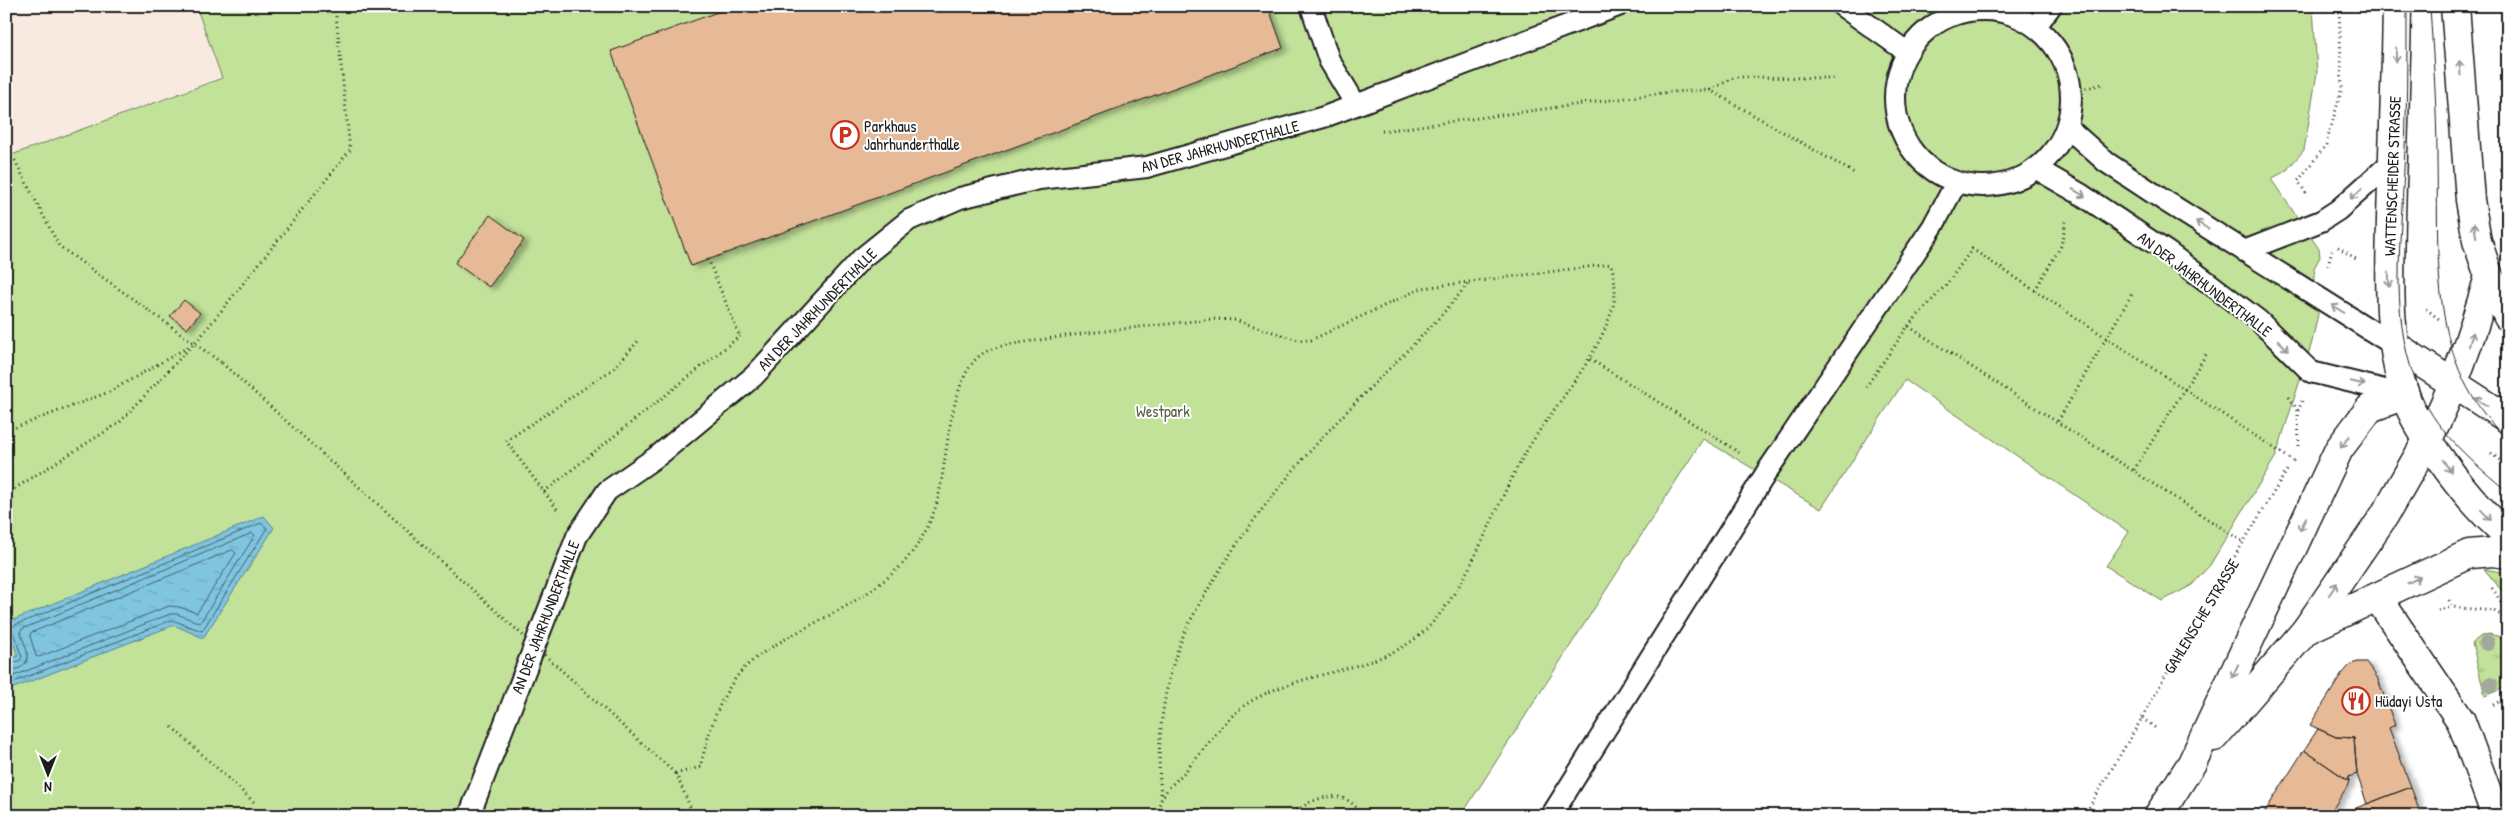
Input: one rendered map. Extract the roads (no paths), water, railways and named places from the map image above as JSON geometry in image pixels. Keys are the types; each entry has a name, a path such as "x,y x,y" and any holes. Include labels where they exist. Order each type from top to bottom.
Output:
{"main road":[{"name":"WATTENSCHEIDER STRASSE","path":"2396,6 2389,280 2394,345 2405,395 2428,438 2466,493 2508,535"},
{"path":"2456,6 2470,200 2477,241 2498,278 2508,317"},
{"path":"2192,763 2306,630 2384,516 2428,438 2454,385 2498,278"},
{"path":"2394,345 2508,419"},
{"path":"2158,816 2192,763 2339,449 2370,408 2419,389 2454,385"},
{"path":"2306,630 2469,554 2493,552 2508,554"},
{"path":"2378,598 2461,721 2496,816"}],"lane":[{"path":"1311,6 1330,60 1356,105"},
{"name":"AN DER JAHRHUNDERTHALLE","path":"469,816 577,536 607,491 659,455 754,376 862,258 909,220 960,198 1039,179 1147,167 1324,117 1618,6"},
{"path":"1842,6 1907,52"},
{"path":"2036,26 2051,6"},
{"path":"1988,9 2023,18 2036,26 2057,48 2071,92 2067,127 2056,150 2037,169 2009,183 1971,186 1956,183 1931,170 1912,151 1897,120 1894,90 1898,71 1907,52 1925,31 1950,15 1988,9"},
{"path":"2067,127 2106,162 2394,345"},
{"path":"2244,251 2321,221 2338,210 2392,161"},
{"name":"AN DER JAHRHUNDERTHALLE","path":"2037,169 2082,195 2169,253 2258,320 2311,372 2405,395"},
{"path":"1551,816 1762,478 1933,226 1956,183"}],"water":[{"path":"264,516 274,528 203,638 174,625 6,691 6,661 18,656 6,623"}],"tram line":[{"path":"2407,6 2406,128 2399,255 2400,312 2404,340 2421,394 2438,423 2459,448 2508,492"},
{"path":"2430,6 2435,82 2439,272 2443,309 2450,345 2463,379 2482,411 2508,440"}],"place":[{"name":"Parkhaus Jahrhunderthalle","path":"845,135"},
{"name":"Hüdayi Usta","path":"2356,701"}],"park label":[{"name":"Westpark","path":"1163,411"}]}
